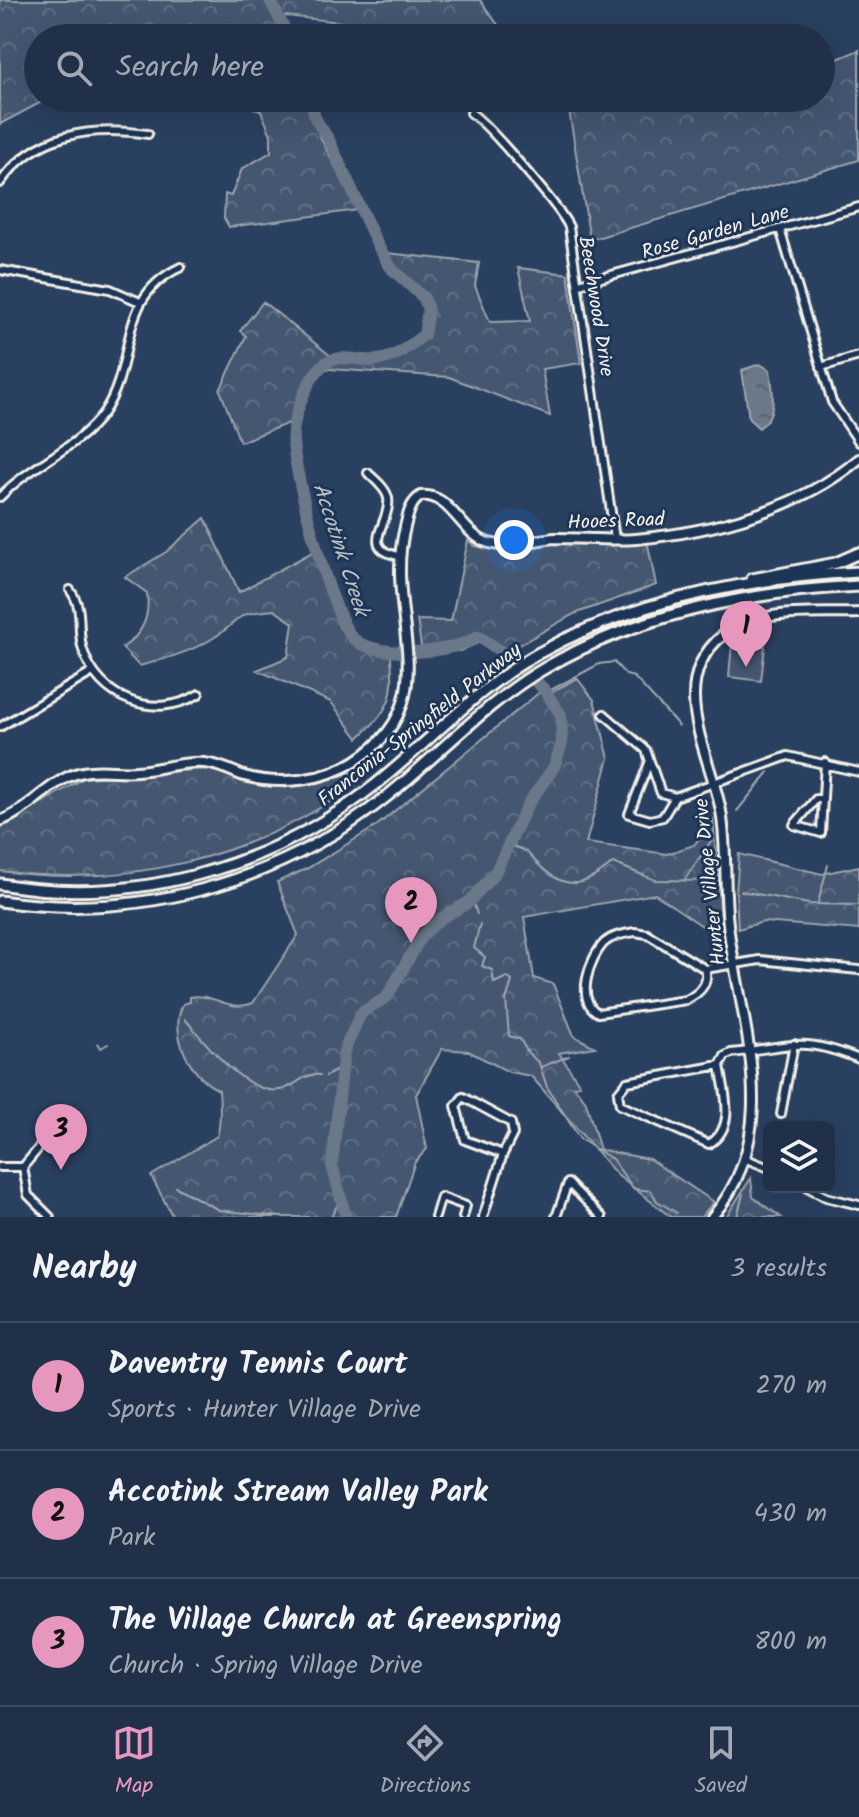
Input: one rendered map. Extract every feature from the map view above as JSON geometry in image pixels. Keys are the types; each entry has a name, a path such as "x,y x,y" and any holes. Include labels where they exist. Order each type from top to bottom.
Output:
{"main road":[{"path":"726,587 768,574 836,563 859,553"},
{"name":"Franconia-Springfield Parkway","path":"0,884 67,890 126,888 196,875 252,857 305,832 355,800 488,689 551,647 634,612 726,587 859,572"},
{"name":"Franconia-Springfield Parkway","path":"0,901 64,906 124,904 195,892 252,874 296,855 358,818 498,701 559,660 623,633 712,607 793,592 859,586"}],"street":[{"name":"Beechwood Drive","path":"471,113 481,119 563,215 571,233 615,539"},
{"path":"0,183 30,151 72,132 117,130 148,134"},
{"name":"Rose Garden Lane","path":"579,284 859,207"},
{"path":"780,229 821,367 840,416 859,442"},
{"path":"0,497 20,478 81,436 105,410 120,376 130,325 140,302 159,277 181,267"},
{"path":"0,270 110,289 140,302"},
{"path":"821,367 859,356"},
{"name":"Hooes Road","path":"0,821 65,778 83,772 136,771 200,762 252,778 277,781 309,778 341,769 374,747 396,723 407,696 408,670 399,556 412,505 425,495 438,500 471,534 491,544 554,538 615,539 680,533 743,516 820,488 859,459"},
{"path":"368,473 386,492 388,500 379,545 383,552 399,556"},
{"path":"70,590 80,603 82,646 91,673 113,693 142,706 183,704 199,694"},
{"name":"Hunter Village Drive","path":"712,1217 729,1195 746,1159 755,1107 728,930 723,834 714,783 693,702 696,674 711,646 732,628 758,619 859,613"},
{"path":"0,727 91,673"},
{"path":"604,714 646,750 661,793 675,797 788,756 859,772"},
{"path":"823,799 816,799 794,825 821,833 823,799 825,762"},
{"path":"649,763 629,814 650,820 663,817 675,797"},
{"path":"705,969 702,988 686,1000 598,1013 592,1010 585,994 585,985 598,953 604,943 617,935 647,934 705,969 760,960 859,970"},
{"path":"781,1114 794,1044"},
{"path":"720,1065 627,1082 618,1093 620,1105 709,1144 718,1137 728,1115 720,1065 725,1056 794,1044 815,1044 859,1059"},
{"path":"435,1217 441,1197 484,1215 503,1154 513,1134 511,1123 470,1099 460,1098 456,1106 465,1140 503,1154"},
{"path":"50,1217 28,1195 23,1167 42,1144 64,1142"},
{"path":"746,1159 763,1166"},
{"path":"0,1167 23,1167"},
{"path":"556,1217 568,1183 602,1217"},
{"path":"818,1193 859,1205"},
{"path":"463,1217 466,1206"}],"green space":[{"path":"0,0 480,0 497,24 358,24 286,16 279,19 282,24 24,24 24,111 0,124"},
{"path":"859,50 859,160 590,240 569,112 835,112 835,60"},
{"path":"261,112 314,112 319,135 358,210 229,227 224,218 225,194 231,196 242,169 271,152 271,135"},
{"path":"377,252 479,263 475,286 490,322 530,321 518,268 568,274 581,363 542,369 550,416 449,377 315,368 289,423 240,442 220,390 246,336 240,331 263,302 331,356 388,358 425,330 426,305 384,267"},
{"path":"205,518 239,592 316,550 339,627 353,644 390,648 392,689 389,699 379,717 358,738 331,702 257,670 288,657 293,623 274,610 244,615 198,647 139,666 122,648 140,631 147,610 147,593 125,577 166,552"},
{"path":"468,540 475,546 498,551 557,541 622,544 647,540 656,585 574,614 503,654 489,638 460,651 422,652 417,620 451,621"},
{"path":"732,642 765,646 761,681 729,677"},
{"path":"577,678 594,700 609,758 586,843 667,854 694,845 713,820 722,930 711,932 655,894 524,917 534,978 553,984 574,1036 595,1047 559,1053 580,1085 574,1086 586,1102 600,1150 649,1159 714,1202 701,1217 671,1217 617,1175 531,1076 509,1072 468,1051 442,1049 416,1095 427,1149 415,1162 396,1217 173,1217 151,1176 217,1136 220,1120 219,1090 199,1076 180,1041 178,1028 183,1004 190,1002 190,997 198,996 236,1006 253,1003 298,935 277,882 308,868 375,827 541,691 546,696"},
{"path":"208,769 265,785 312,784 353,772 358,783 276,831 233,849 188,862 142,871 95,875 0,871 0,827 84,778"},
{"path":"739,854 822,874 859,866 859,930 763,922 738,929 736,893"},
{"path":"751,1178 753,1197 781,1217 726,1217"}],"water":[{"path":"760,364 770,370 773,402 769,417 759,428 749,419 742,370"}],"waterway":[{"name":"Accotink Creek","path":"270,0 282,24"},
{"name":"Accotink Creek","path":"314,112 378,246 392,269 424,298 428,310 424,335 396,354 376,360 348,358 328,361 307,387 297,414 293,431 298,474 314,540 335,605 355,640 381,650 435,650 452,647 478,636 508,656 543,688 561,715 562,743 554,767 528,804 495,873 469,902 440,919 421,937 387,997 361,1013 344,1051 332,1165 346,1217"},
{"path":"543,688 551,690 599,664 614,662 626,675 634,677 679,726"},
{"path":"737,811 769,772"},
{"path":"510,838 515,847 526,852 550,875 569,883 595,877 613,863 655,880 714,881"},
{"path":"685,879 711,841"},
{"path":"818,903 828,865"},
{"path":"741,891 809,904 859,905"},
{"path":"472,899 477,914"},
{"path":"480,924 474,948 485,957 482,966 492,970 494,983 507,977 512,981 506,1000 509,1036 520,1039 528,1053 539,1063 547,1087 580,1139 612,1159 634,1189 651,1191 657,1201 677,1213"},
{"path":"185,1019 227,1065 254,1085 267,1090 280,1090 308,1076 320,1075"},
{"path":"98,1043 101,1048 108,1044"},
{"path":"541,1067 569,1056"},
{"path":"326,1076 341,1068"},
{"path":"176,1187 219,1210 280,1217"},
{"path":"737,1217 743,1194"},
{"path":"331,1217 343,1195"}],"place":[{"name":"Daventry Tennis Court","path":"746,667"},
{"name":"Accotink Stream Valley Park","path":"411,943"},
{"name":"The Village Church at Greenspring","path":"61,1170"}]}
